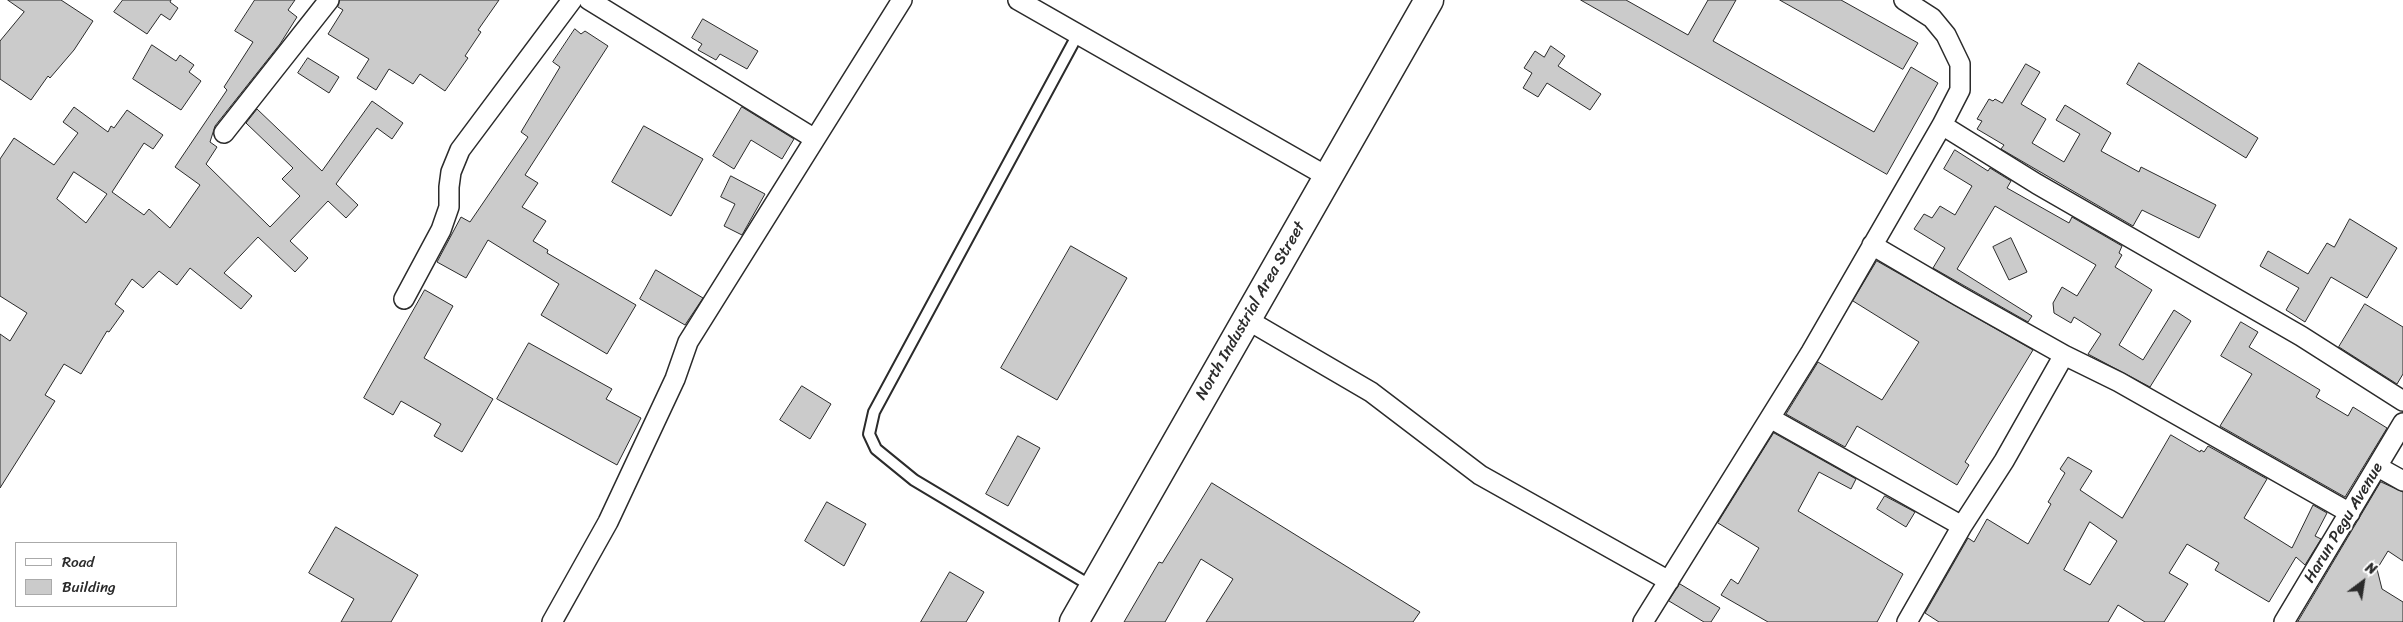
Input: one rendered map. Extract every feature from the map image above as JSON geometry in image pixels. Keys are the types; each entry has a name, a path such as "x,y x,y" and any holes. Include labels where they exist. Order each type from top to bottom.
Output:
{"main road":[{"name":"North Industrial Area Street","path":"1074,622 1429,0"}],"street":[{"path":"224,133 329,0"},
{"path":"404,299 441,230 449,207 448,187 451,172 460,150 572,0"},
{"path":"589,0 815,140"},
{"path":"552,622 608,522 675,379 688,342 902,0"},
{"path":"1018,0 1328,177"},
{"path":"1642,622 1811,352 1942,125 1960,90 1960,64 1946,35 1932,18 1904,0"},
{"path":"1942,125 2037,184 2301,336 2403,401"},
{"path":"1872,246 2064,355 2119,382 2350,513"},
{"path":"1246,319 1371,392 1480,475 1669,581"},
{"path":"1907,622 1962,526 2004,461 2064,355"},
{"path":"1770,418 1962,526"},
{"name":"Harun Pegu Avenue","path":"2284,622 2403,423"},
{"path":"2378,467 2403,481"}],"lane":[{"path":"1078,34 874,412 870,434 876,448 914,480 1093,587"}],"building":[{"path":"8,0 61,0 93,21 74,50 50,78 48,76 31,100 0,79 0,41 24,12"},
{"path":"123,0 171,0 170,2 178,8 170,20 161,14 147,34 114,12"},
{"path":"255,0 295,0 288,10 297,17 280,44 215,126 210,142 217,147 206,164 270,227 300,196 282,179 293,168 246,123 257,109 322,171 372,101 403,123 392,139 377,128 336,184 358,205 346,218 328,201 290,241 308,258 295,272 258,237 224,273 252,296 241,309 190,268 177,285 159,271 143,288 132,279 115,304 124,311 109,332 107,331 81,374 64,364 45,395 55,401 0,488 0,334 10,341 27,313 0,296 0,159 14,138 54,165 78,133 63,122 74,107 108,132 111,126 114,128 127,110 163,135 153,149 144,143 112,192 144,215 149,209 170,228 200,185 175,167 227,90 224,87 253,42 235,31","holes":["74,172 107,194 86,223 57,199"]},
{"path":"340,0 499,0 478,30 481,32 465,56 468,58 445,91 420,74 413,84 389,69 376,90 357,78 369,59 328,34 343,10 338,7"},
{"path":"1581,0 1626,0 1688,35 1708,0 1736,0 1713,41 1874,132 1911,67 1938,83 1887,174"},
{"path":"1780,0 1841,0 1918,43 1903,69"},
{"path":"703,19 758,51 747,69 720,54 716,60 698,50 702,44 692,38"},
{"path":"575,29 581,34 585,31 608,46 525,175 538,183 522,207 546,221 533,241 548,250 547,253 636,305 607,354 541,315 559,284 488,240 466,278 437,262 461,217 470,222 528,137 521,132 560,67 553,62"},
{"path":"152,45 176,61 180,55 194,65 189,72 201,81 181,110 133,79"},
{"path":"1551,46 1565,56 1558,66 1601,94 1590,110 1547,83 1538,97 1523,88 1532,73 1524,68 1535,51 1544,57"},
{"path":"308,58 339,77 329,93 298,73"},
{"path":"2139,63 2258,138 2246,158 2127,84"},
{"path":"2026,64 2040,72 2021,104 2046,119 2032,143 2064,162 2080,134 2056,120 2065,105 2111,133 2101,151 2139,172 2141,167 2216,205 2199,238 2142,210 2133,226 2001,149 2004,145 1977,129 1982,121 1977,119 1989,99 1993,101 1995,99 2002,103"},
{"path":"742,107 794,139 782,159 751,140 734,169 713,156"},
{"path":"644,126 703,159 671,216 612,182"},
{"path":"1955,150 1988,171 1990,168 2011,181 2007,188 2069,223 2072,217 2122,246 2119,253 2122,255 2115,267 2152,290 2119,345 2143,360 2174,310 2191,321 2150,387 2088,354 2101,334 2074,317 2071,323 2054,313 2053,303 2062,287 2077,296 2096,265 1995,206 1957,269 2032,316 2028,322 1933,268 1945,248 1914,229 1924,214 1932,218 1940,206 1955,215 1972,186 1944,169"},
{"path":"731,176 765,194 742,235 724,226 735,204 721,197"},
{"path":"2350,219 2397,248 2367,298 2331,277 2305,322 2286,310 2299,288 2260,266 2268,251 2308,274 2327,243 2334,247"},
{"path":"2011,238 2027,272 2009,280 1993,247"},
{"path":"1071,246 1127,278 1057,400 1001,368"},
{"path":"1877,261 2033,350 1965,462 1969,465 1957,485 1857,426 1845,447 1786,414 1818,362 1882,400 1919,342 1853,301"},
{"path":"656,270 703,298 685,325 640,299"},
{"path":"425,290 453,306 424,358 493,399 462,452 434,436 441,424 401,401 393,415 364,398"},
{"path":"2365,304 2403,327 2403,374 2397,384 2339,347"},
{"path":"2241,322 2258,332 2249,347 2320,390 2316,397 2348,416 2353,407 2387,428 2345,497 2220,426 2252,374 2221,356"},
{"path":"529,343 612,389 606,399 641,418 617,465 497,399"},
{"path":"802,386 831,404 810,439 780,420"},
{"path":"1774,433 1856,479 1851,489 1819,472 1798,511 1903,574 1877,622 1768,622 1721,595 1731,579 1738,584 1759,548 1718,523"},
{"path":"2171,435 2200,452 2201,450 2204,452 2208,446 2267,479 2244,518 2292,548 2313,505 2327,513 2315,536 2321,539 2305,565 2296,557 2269,602 2215,570 2219,563 2187,544 2169,573 2188,584 2164,622 2145,622 2118,605 2108,622 1939,622 1925,613 1968,538 1974,542 1987,519 2028,544 2051,504 2048,502 2065,473 2060,469 2068,457 2092,471 2080,490 2122,518","holes":["2090,522 2117,541 2090,585 2064,570"]},
{"path":"1018,436 1040,448 1008,506 986,494"},
{"path":"2381,482 2403,492 2403,561 2388,551 2377,569 2382,589 2403,602 2403,622 2298,622"},
{"path":"1212,483 1420,612 1413,622 1206,622 1233,579 1201,559 1165,622 1124,622 1159,562 1162,563"},
{"path":"1885,496 1915,512 1906,527 1877,509"},
{"path":"827,502 866,524 844,566 805,541"},
{"path":"336,527 418,575 391,622 341,622 354,599 309,573"},
{"path":"950,572 984,592 966,622 921,622"},
{"path":"1680,584 1720,608 1711,622 1704,622 1669,601"}]}
